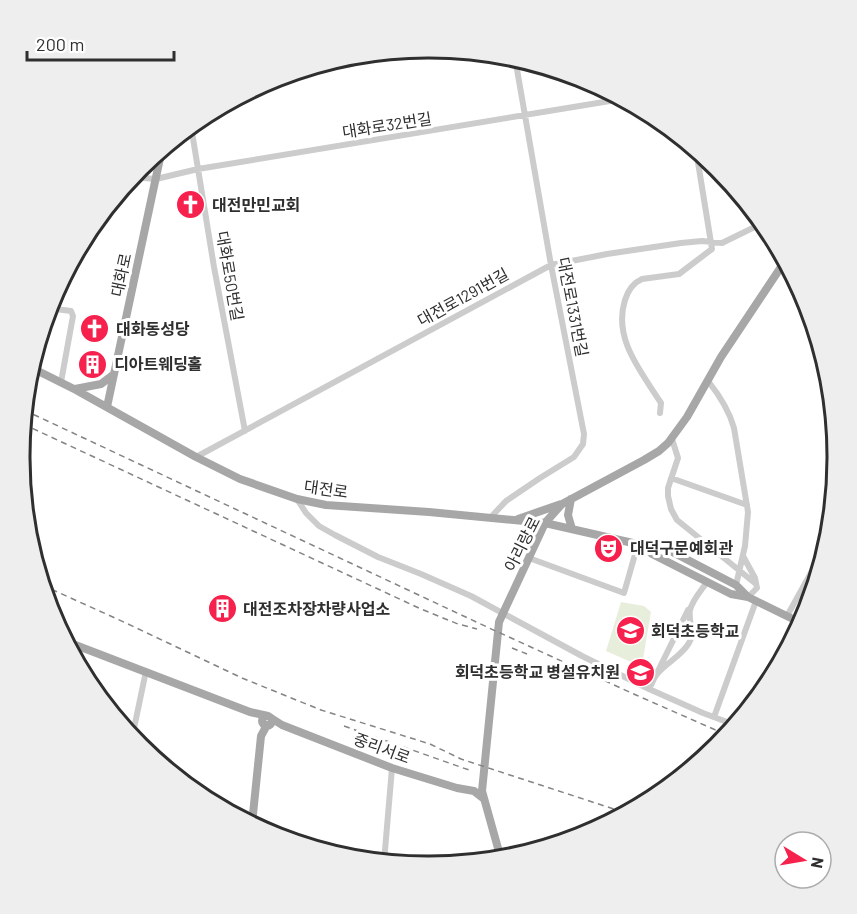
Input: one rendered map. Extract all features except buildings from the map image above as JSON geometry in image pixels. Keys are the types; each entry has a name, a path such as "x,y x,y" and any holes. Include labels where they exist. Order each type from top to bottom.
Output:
{"main road":[{"name":"대화로","path":"107,407 159,164"},
{"name":"아리랑로","path":"498,849 482,791 499,622 545,523 562,504 659,451 672,439 721,357 780,270"},
{"name":"대전로","path":"40,372 240,479 297,499 326,505 545,523 642,545 657,544 736,585 748,597"},
{"path":"75,389 101,384 114,374"},
{"path":"571,499 568,515 572,529"},
{"path":"515,520 562,504"},
{"name":"대전로","path":"642,545 652,554 731,594 748,597 793,619"},
{"path":"78,646 251,713 258,722 268,726 254,815"},
{"name":"중리서로","path":"251,713 268,726 392,768 474,791 483,798"},
{"path":"474,791 483,783"}],"street":[{"name":"대전로1331번길","path":"491,517 506,501 574,457 584,444 517,68"},
{"name":"대화로32번길","path":"144,178 156,179 198,169 608,101"},
{"name":"대화로50번길","path":"193,136 214,267 245,431"},
{"path":"660,413 661,404 630,355 624,335 623,308 629,290 637,281 679,274 712,249 698,164"},
{"name":"대전로1291번길","path":"196,457 551,265 670,244 702,241 722,243 754,227"},
{"path":"58,309 71,311 73,316 61,382"},
{"path":"708,381 719,395 734,428 747,504 748,522 736,585"},
{"path":"672,439 678,458 668,488 668,496 677,520 756,584"},
{"path":"671,478 747,504"},
{"path":"297,499 306,513 319,526 335,535 378,557 471,596 649,689 726,722"},
{"path":"529,558 624,593 642,545"},
{"path":"743,556 755,578 757,588 748,597"},
{"path":"649,689 693,602 707,582"},
{"path":"787,616 804,591"},
{"path":"714,717 756,601"},
{"path":"657,674 677,657 691,640 689,619 693,602"},
{"path":"135,726 146,671"},
{"path":"385,853 392,768"}],"green space":[{"path":"621,602 644,606 651,612 640,666 606,651"}],"railway":[{"path":"32,414 487,627 718,731"},
{"path":"31,428 421,609 477,629"},
{"path":"53,590 242,678 321,710 430,744 461,759 614,809"},
{"path":"512,648 527,654"},
{"path":"344,726 469,770"}],"place":[{"name":"대전만민교회","path":"191,205"},
{"name":"대화동성당","path":"95,329"},
{"name":"디아트웨딩홀","path":"93,364"},
{"name":"대덕구문예회관","path":"609,548"},
{"name":"대전조차장차량사업소","path":"222,609"},
{"name":"회덕초등학교","path":"630,631"},
{"name":"회덕초등학교 병설유치원","path":"641,672"}]}
